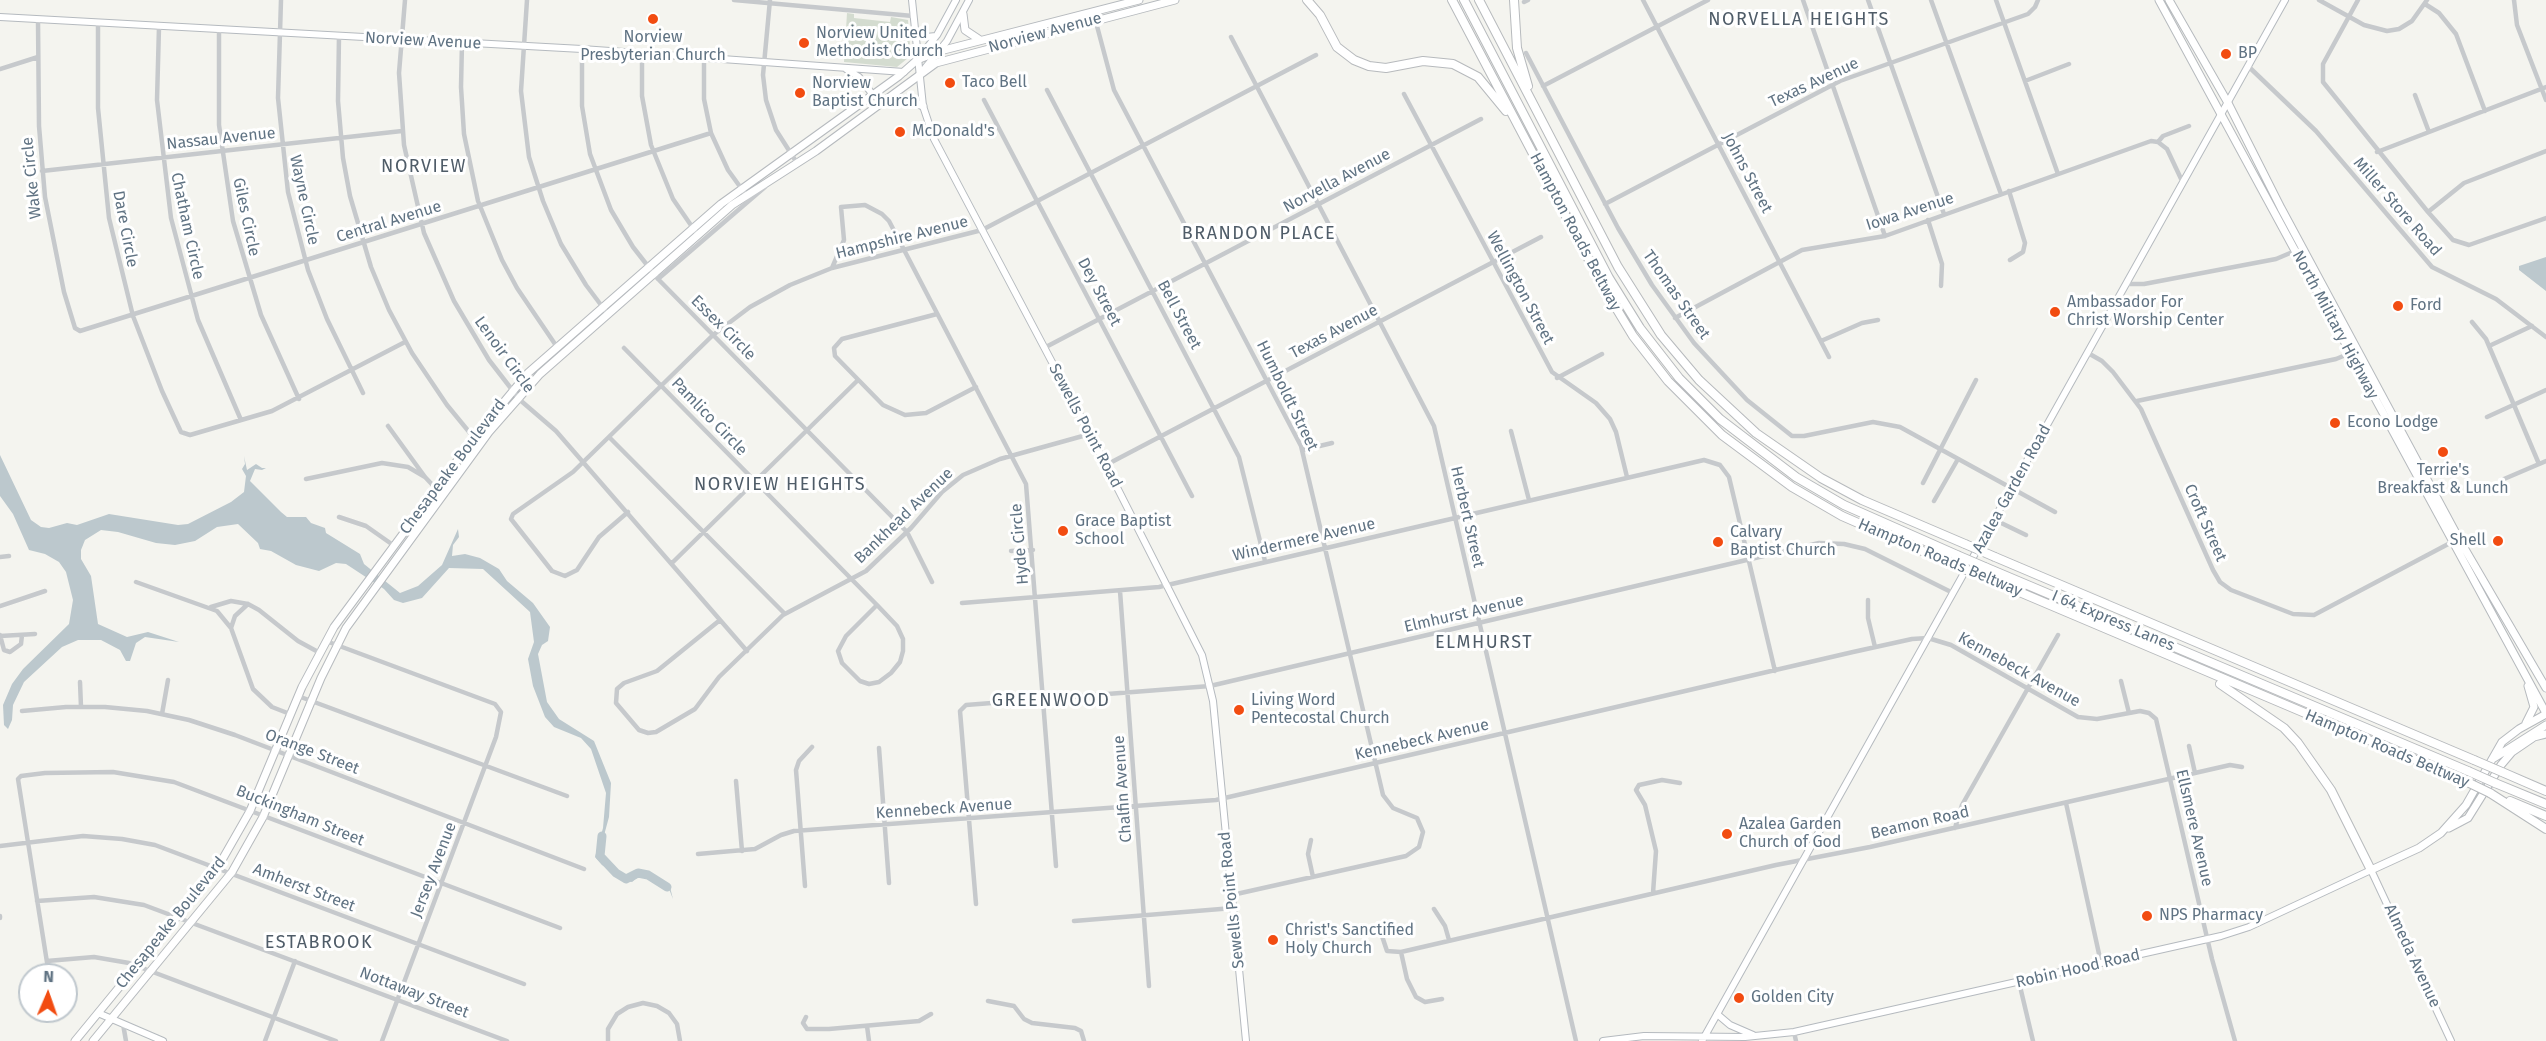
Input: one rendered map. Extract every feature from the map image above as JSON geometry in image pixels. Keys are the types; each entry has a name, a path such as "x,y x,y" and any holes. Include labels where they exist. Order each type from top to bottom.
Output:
{"highway":[{"path":"1307,0 1320,15 1337,47 1354,60 1369,66 1386,68 1423,61 1453,64 1478,77 1514,118"},
{"name":"Hampton Roads Beltway","path":"1452,0 1617,310 1650,359 1701,416 1752,460 1842,516 2546,816"},
{"name":"I 64 Express Lanes","path":"1464,0 1609,278 1640,328 1679,378 1745,441 1796,477 1844,505 2546,804"},
{"name":"Hampton Roads Beltway","path":"1479,0 1636,297 1678,356 1715,397 1769,444 1821,478 1862,500 2546,791"},
{"path":"1514,0 1517,48 1536,109"},
{"path":"2176,658 2193,672 2228,687 2284,728 2298,743 2326,782 2371,870"},
{"path":"2490,793 2546,830"}],"main road":[{"name":"Sewells Point Road","path":"912,0 923,106 934,139 1090,434 1198,646 1210,686 1246,1041"},
{"name":"Chesapeake Boulevard","path":"75,1041 218,867 250,811 298,696 326,641 393,545 513,390 557,347 653,273 740,188 904,72 937,36 956,0"},
{"name":"Chesapeake Boulevard","path":"694,231 797,163 919,75 940,51 963,15 969,0"},
{"name":"Norview Avenue","path":"917,60 940,51 1127,1 1139,0"},
{"name":"Norview Avenue","path":"919,75 945,60 1175,0"},
{"name":"North Military Highway","path":"2159,0 2459,539 2546,688"},
{"name":"North Military Highway","path":"2169,0 2228,103 2299,250"},
{"name":"Azalea Garden Road","path":"1703,1039 2285,0"},
{"path":"963,15 965,30 973,38 982,40"},
{"name":"Norview Avenue","path":"0,17 38,21 582,49 904,72"},
{"path":"914,30 926,37 937,36"},
{"path":"845,69 859,77 873,95"},
{"path":"889,98 906,99 923,106"},
{"name":"Chesapeake Boulevard","path":"93,1041 194,922 232,872 263,817 336,645 351,620 479,444 518,396 605,310"},
{"name":"North Military Highway","path":"2354,351 2452,542 2546,713"},
{"path":"2532,662 2546,679"},
{"path":"2521,667 2534,707 2532,716 2524,725"},
{"name":"Robin Hood Road","path":"1603,1041 1644,1035 1729,1039 1794,1032 2207,939 2249,927 2418,848 2441,832 2460,813 2502,742 2524,725 2546,713"},
{"name":"Robin Hood Road","path":"2494,758 2546,725"},
{"path":"2441,832 2468,818 2501,765 2512,752 2534,737 2546,734"},
{"name":"Almeda Avenue","path":"2371,870 2451,1041"},
{"path":"98,1013 163,1041"},
{"path":"1717,1014 1738,1030 1760,1036"},
{"path":"1676,1036 1682,1041"}],"street":[{"name":"Wayne Circle","path":"281,0 278,80 281,145 288,192 305,261 327,320 363,393"},
{"name":"Lenoir Circle","path":"405,0 400,40 402,131 408,173 422,225 440,272 467,327 518,396 556,431 584,462 747,651"},
{"path":"526,0 523,113 528,150 538,187 561,244 605,310"},
{"path":"734,0 770,1 913,16"},
{"name":"Johns Street","path":"1643,0 1829,357"},
{"path":"1543,86 1708,0"},
{"path":"1803,0 1885,236"},
{"path":"1868,0 1944,214"},
{"path":"1931,0 2001,194"},
{"path":"1996,0 2058,174"},
{"name":"Texas Avenue","path":"1605,204 1833,84 2028,14 2038,0"},
{"path":"2319,0 2372,28 2389,31 2412,21 2426,2 2439,13 2456,34 2485,111"},
{"path":"2358,0 2323,64 2322,77 2325,87 2428,212 2450,237 2459,243 2469,245 2546,218"},
{"path":"2514,0 2517,25 2544,88 2546,100"},
{"path":"770,1 764,87 770,116 797,163"},
{"path":"1127,1 1129,11"},
{"name":"Humboldt Street","path":"1093,11 1110,79 1303,450 1385,800 1393,808 1413,814 1420,822 1423,832 1419,847 1411,854 1313,877"},
{"name":"Wake Circle","path":"38,21 42,171 56,259 75,328"},
{"name":"Dare Circle","path":"98,24 98,108 102,165 116,252 133,316 179,428 184,434 190,435 241,420"},
{"name":"Chatham Circle","path":"159,27 158,100 162,158 171,218 191,298 241,420"},
{"name":"Giles Circle","path":"219,30 218,98 221,151 233,221 248,279 273,344 299,399"},
{"path":"339,36 338,101 341,138 350,196 363,243 376,280 405,342 438,394 479,444"},
{"name":"Herbert Street","path":"1231,37 1432,422 1576,1041"},
{"path":"462,43 461,87 464,134 480,206 502,260 517,288 557,347"},
{"name":"Essex Circle","path":"582,49 582,106 595,170 614,217 653,273 907,532 932,582"},
{"name":"Thomas Street","path":"1526,53 1637,261 1675,318 1733,387 1786,433 1803,436 1863,423 1891,424 1941,450"},
{"path":"642,54 642,96 653,151 669,191 694,231"},
{"name":"Hampshire Avenue","path":"628,512 599,537 573,573 559,575 552,571 512,519 513,514 584,462 712,334 741,313 790,285 832,268 982,230 1316,55"},
{"path":"0,69 38,57"},
{"path":"704,58 704,99 711,133 720,157 746,195"},
{"path":"2025,81 2069,64"},
{"name":"Miller Store Road","path":"2249,67 2316,131 2432,267 2483,291 2546,337"},
{"path":"2377,152 2544,88"},
{"name":"Bell Street","path":"1047,90 1244,471 1265,561"},
{"name":"Wellington Street","path":"1404,94 1536,346 1557,378 1596,403 1610,419 1627,477"},
{"path":"2415,95 2428,132"},
{"name":"Dey Street","path":"984,100 1192,496"},
{"name":"Norvella Avenue","path":"1044,348 1481,119"},
{"name":"Iowa Avenue","path":"1675,318 1811,247 1885,236 2151,141 2158,142 2163,136 2189,126"},
{"name":"Nassau Avenue","path":"42,171 402,131"},
{"name":"Central Avenue","path":"75,328 83,332 711,133"},
{"path":"2158,142 2167,149 2183,183"},
{"path":"2428,212 2464,183 2546,151"},
{"path":"653,273 783,172"},
{"path":"2009,191 2025,243 2023,252 2010,260"},
{"name":"Hyde Circle","path":"832,268 844,240 839,212 843,205 865,205 882,214 904,249 1028,490 1056,866"},
{"path":"1928,220 1942,264 1941,286"},
{"name":"Texas Avenue","path":"1106,465 1541,237"},
{"path":"2126,284 2144,284 2266,261 2299,250"},
{"path":"938,314 838,341 834,348 835,356 887,408 905,416 926,413 976,387"},
{"path":"1821,341 1862,323 1878,320"},
{"path":"2472,322 2483,333 2539,464"},
{"path":"2489,346 2532,326"},
{"path":"241,420 272,411 299,399 405,342"},
{"name":"Pamlico Circle","path":"624,348 877,605 901,632 903,651 900,662 879,682 869,684 860,681 843,663 838,651 846,636 877,605"},
{"path":"2137,401 2336,359 2354,351"},
{"name":"Croft Street","path":"2088,353 2102,361 2137,401 2213,570 2220,582 2231,590 2293,614 2314,615 2452,542"},
{"path":"1557,378 1602,354"},
{"path":"672,563 858,380"},
{"path":"1923,483 1976,380"},
{"path":"2487,417 2546,390"},
{"path":"388,426 425,477 442,495"},
{"path":"1511,431 1529,500"},
{"name":"Bankhead Avenue","path":"720,620 657,671 624,683 617,689 616,703 636,727 643,732 652,733 689,714 703,702 719,677 785,614 852,580 876,562 952,483 975,469 1011,456 1090,434"},
{"path":"609,436 785,614"},
{"path":"1303,450 1332,443"},
{"path":"1941,450 2055,512"},
{"path":"1934,501 1958,459"},
{"name":"Windermere Avenue","path":"962,603 1168,585 1704,460 1720,465 1730,480 1749,560"},
{"path":"2504,479 2546,461"},
{"path":"306,479 382,463 408,467 425,477"},
{"path":"339,517 366,526 393,545"},
{"path":"1995,520 2026,535"},
{"name":"Elmhurst Avenue","path":"969,819 960,711 967,705 1210,686 1820,543 1844,544 1865,549 1908,568 1953,593"},
{"path":"1011,551 1033,550"},
{"path":"0,557 9,556"},
{"path":"1749,560 1775,671"},
{"path":"136,582 211,608 224,617 231,628 253,689 272,707 290,714"},
{"path":"0,606 45,591"},
{"name":"Chalfin Avenue","path":"1120,591 1149,986"},
{"path":"1868,600 1868,618 1875,647"},
{"path":"211,608 231,601 248,604 298,641 320,652"},
{"path":"231,628 236,616 248,604"},
{"path":"22,635 21,644 9,652 4,650 0,636 35,634"},
{"path":"1955,828 1962,805 2058,635"},
{"name":"Kennebeck Avenue","path":"698,854 742,851 762,846 781,835 800,831 1222,799 1912,639 1928,638 1951,645 2071,714 2097,719 2129,713"},
{"path":"326,641 336,645"},
{"name":"Jersey Avenue","path":"336,645 498,706 501,717 486,766 382,1041"},
{"path":"162,714 168,680"},
{"path":"2121,681 2129,713"},
{"path":"80,682 81,706"},
{"path":"298,696 567,796"},
{"name":"Orange Street","path":"22,711 81,706 162,714 214,727 584,869"},
{"name":"Ellsmere Avenue","path":"2129,713 2145,711 2156,719 2207,939 2235,1041"},
{"path":"2189,746 2195,773"},
{"path":"805,886 796,770 799,761 812,747"},
{"path":"879,748 890,883"},
{"name":"Beamon Road","path":"1401,952 1653,893 1955,828 2230,765 2242,767"},
{"name":"Buckingham Street","path":"27,842 18,779 21,776 76,771 141,775 201,790 263,817 560,928"},
{"path":"1653,893 1656,851 1645,805 1636,790 1639,785 1662,780 1680,783"},
{"path":"736,781 742,851"},
{"path":"2066,803 2101,963"},
{"path":"969,819 975,904"},
{"name":"Amherst Street","path":"0,846 83,836 122,839 171,849 524,984"},
{"path":"1232,895 1313,877 1308,854 1311,840"},
{"path":"27,842 47,961 94,957 138,966 336,1041"},
{"name":"Nottaway Street","path":"37,901 76,897 144,904 507,1041"},
{"path":"1074,921 1233,908"},
{"path":"1434,909 1442,920 1449,940"},
{"path":"1369,928 1382,936 1388,951 1401,952 1407,979 1416,998 1425,1002 1442,999"},
{"path":"265,1041 295,961"},
{"path":"2019,982 2033,1041"},
{"path":"988,1000 1014,1006 1024,1019 1032,1023 1079,1029 1084,1041"},
{"path":"608,1041 608,1029 617,1014 628,1007 643,1003 657,1006 669,1013 676,1024 680,1041"},
{"path":"806,1017 803,1026 809,1029 919,1021 931,1014"},
{"path":"123,1024 126,1041"},
{"path":"867,1026 869,1041"},
{"path":"1794,1032 1796,1041"}],"shaded area":[{"path":"847,13 854,14 854,18 890,22 891,17 908,20 910,46 908,58 897,67 844,62"},
{"path":"2546,257 2546,291 2519,270 2519,266"},
{"path":"0,455 31,520 41,527 49,528 67,523 77,525 109,514 178,525 188,524 231,502 244,492 246,476 242,469 245,464 244,456 247,470 256,464 266,468 255,469 250,481 281,512 287,517 306,517 311,523 325,528 326,533 360,554 364,564 400,593 418,586 442,565 458,529 459,537 453,545 452,556 465,554 480,558 499,569 507,581 533,603 550,627 548,641 542,645 538,654 547,702 559,719 594,741 611,783 609,817 600,850 602,862 629,880 634,879 640,872 649,873 670,887 673,899 669,889 649,877 641,875 632,882 628,881 602,865 595,857 603,828 606,793 591,749 581,738 554,727 545,717 533,686 528,659 534,642 530,612 483,569 449,568 422,598 403,603 394,600 384,589 346,564 336,563 319,571 296,565 271,551 260,549 258,543 238,524 217,527 195,541 175,545 156,543 118,532 101,530 85,540 81,550 81,559 91,576 98,624 127,637 148,632 179,642 145,637 136,643 130,661 126,661 120,650 101,640 78,640 62,647 24,682 13,705 12,720 8,729 4,725 3,705 12,684 23,669 69,624 73,600 66,572 59,562 45,554 29,550 13,514 0,496"}],"waterway":[{"path":"602,836 600,856 616,873 626,879 638,873 648,875 667,887"}],"place":[{"name":"Norview Presbyterian Church","path":"653,19"},
{"name":"Norview United Methodist Church","path":"804,43"},
{"name":"BP","path":"2226,54"},
{"name":"Taco Bell","path":"950,83"},
{"name":"Norview Baptist Church","path":"800,93"},
{"name":"McDonald's","path":"900,132"},
{"name":"Ford","path":"2398,306"},
{"name":"Ambassador For Christ Worship Center","path":"2055,312"},
{"name":"Econo Lodge","path":"2335,423"},
{"name":"Terrie's Breakfast & Lunch","path":"2443,452"},
{"name":"Grace Baptist School","path":"1063,531"},
{"name":"Shell","path":"2498,541"},
{"name":"Calvary Baptist Church","path":"1718,542"},
{"name":"Living Word Pentecostal Church","path":"1239,710"},
{"name":"Azalea Garden Church of God","path":"1727,834"},
{"name":"NPS Pharmacy","path":"2147,916"},
{"name":"Christ's Sanctified Holy Church","path":"1273,940"},
{"name":"Golden City","path":"1739,998"}],"district":[{"name":"NORVELLA HEIGHTS","path":"1799,20"},
{"name":"NORVIEW","path":"424,167"},
{"name":"BRANDON PLACE","path":"1259,234"},
{"name":"NORVIEW HEIGHTS","path":"780,485"},
{"name":"ELMHURST","path":"1484,643"},
{"name":"GREENWOOD","path":"1051,701"},
{"name":"ESTABROOK","path":"319,943"}]}
